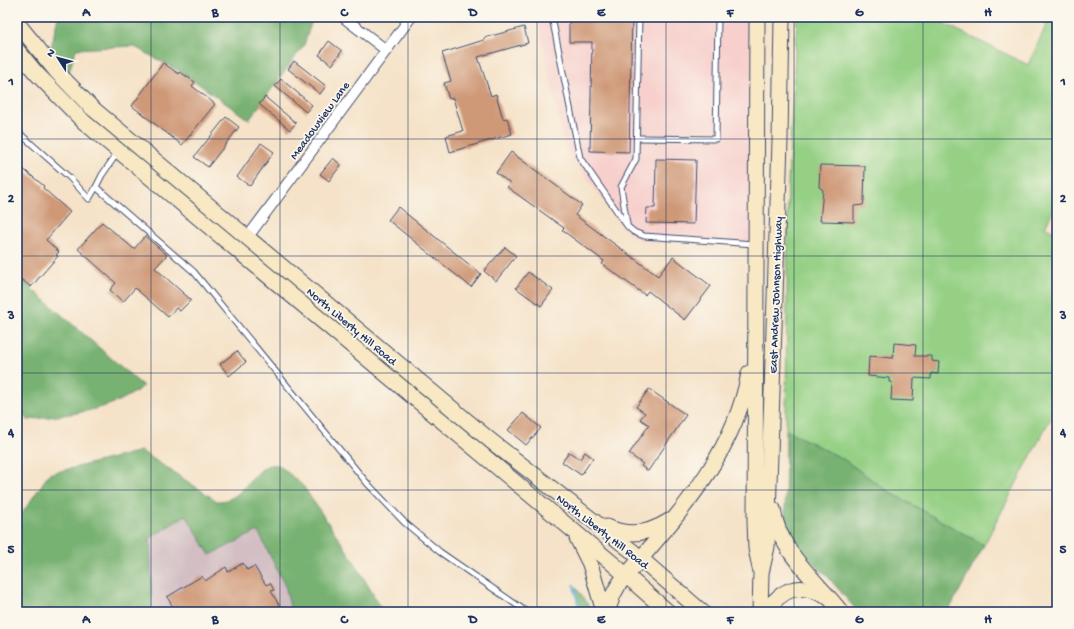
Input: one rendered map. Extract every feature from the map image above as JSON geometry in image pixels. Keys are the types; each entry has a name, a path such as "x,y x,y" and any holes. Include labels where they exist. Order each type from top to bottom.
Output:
{"main road":[{"name":"East Andrew Johnson Highway","path":"757,17 755,244 756,548 761,573"},
{"name":"East Andrew Johnson Highway","path":"760,612 761,573 767,547 780,141 782,17"},
{"name":"North Liberty Hill Road","path":"17,24 57,72 92,107 491,441 641,559 702,612"},
{"name":"North Liberty Hill Road","path":"17,50 71,110 119,152 668,612"},
{"path":"238,251 247,238"},
{"path":"755,244 776,244"},
{"path":"607,612 613,595 626,576 680,514 708,474 739,409 748,377 755,340"},
{"path":"769,480 775,519 784,544 803,569 841,612"},
{"path":"588,518 612,529 632,534 658,528 680,514"},
{"path":"570,529 590,564 604,612"},
{"path":"765,612 772,602 786,591 800,587 815,590 831,599"}],"street":[{"path":"343,17 386,50"},
{"name":"Meadowview Lane","path":"247,238 412,17"}],"lane":[{"path":"552,17 580,158 628,227 634,232 644,236 755,244"},
{"path":"628,227 621,187 636,159 638,138 639,17"},
{"path":"638,138 716,139 718,17"},
{"path":"17,131 70,178 89,199 111,161 119,152"},
{"path":"96,187 194,272 367,484 404,522 440,552 524,610 531,612"}],"shaded area":[{"path":"537,17 757,17 755,244 641,241 626,232 565,148"},
{"path":"186,515 210,555 258,531 286,588 291,612 152,612 150,537"}],"green space":[{"path":"58,17 313,17 304,45 249,120 183,73 133,46 76,49 69,72 50,52"},
{"path":"797,17 931,17 1028,65 1050,17 1057,17 1057,202 1045,227 1057,234 1057,406 984,545 886,490 843,459 786,430 788,182"},
{"path":"17,276 143,386 131,395 103,407 28,420 17,410"},
{"path":"786,430 843,459 886,490 984,545 948,612 858,612 829,578 790,541 785,522"},
{"path":"141,451 217,501 232,498 267,466 279,465 303,486 354,561 383,612 291,612 286,588 258,531 210,555 186,515 150,538 152,612 17,612 17,521 49,474"},
{"path":"574,585 594,612 580,612"}],"building":[{"path":"569,17 632,17 629,152 590,151 592,42 569,42"},
{"path":"524,27 528,43 478,57 491,96 496,94 503,119 507,118 512,134 450,152 446,136 463,131 453,98 449,99 444,83 451,81 442,53 484,40 484,38"},
{"path":"329,41 342,51 332,65 319,55"},
{"path":"294,61 326,86 320,94 288,69"},
{"path":"163,63 179,74 180,72 195,82 192,86 215,104 182,145 132,106"},
{"path":"281,79 312,105 306,112 275,86"},
{"path":"265,97 296,123 290,130 259,104"},
{"path":"226,117 239,127 208,167 194,157"},
{"path":"261,143 274,152 250,186 237,177"},
{"path":"511,152 582,205 575,215 658,276 673,257 711,286 685,320 648,291 645,295 602,264 604,261 562,230 564,228 507,187 510,183 496,173"},
{"path":"333,158 341,165 329,181 320,174"},
{"path":"656,159 696,160 694,224 646,223 647,208 655,208"},
{"path":"17,164 44,186 43,188 70,212 46,240 59,252 56,255 58,256 31,287 17,276"},
{"path":"820,165 865,166 864,200 863,205 854,206 854,222 820,221 823,190 819,187"},
{"path":"398,207 481,274 471,287 388,220"},
{"path":"102,222 134,249 145,236 167,255 155,268 191,300 180,311 176,308 168,317 135,288 123,302 110,290 116,283 78,249"},
{"path":"505,247 516,256 496,281 484,271"},
{"path":"528,272 553,290 541,306 516,288"},
{"path":"894,343 916,345 915,356 932,356 932,361 939,362 938,374 931,373 931,379 914,378 913,401 891,400 892,382 889,382 889,378 868,376 869,356 893,358"},
{"path":"237,351 246,362 229,376 220,364"},
{"path":"649,389 686,415 648,471 641,466 643,464 629,454 649,425 640,419 645,413 636,407"},
{"path":"523,413 541,428 526,445 508,430"},
{"path":"569,452 580,459 585,452 593,458 581,475 562,462"},
{"path":"243,563 247,570 254,566 266,585 270,583 274,590 271,591 283,612 176,612 167,597 202,576 205,581 226,567 228,572"}],"waterway":[{"path":"574,585 580,612"}]}
